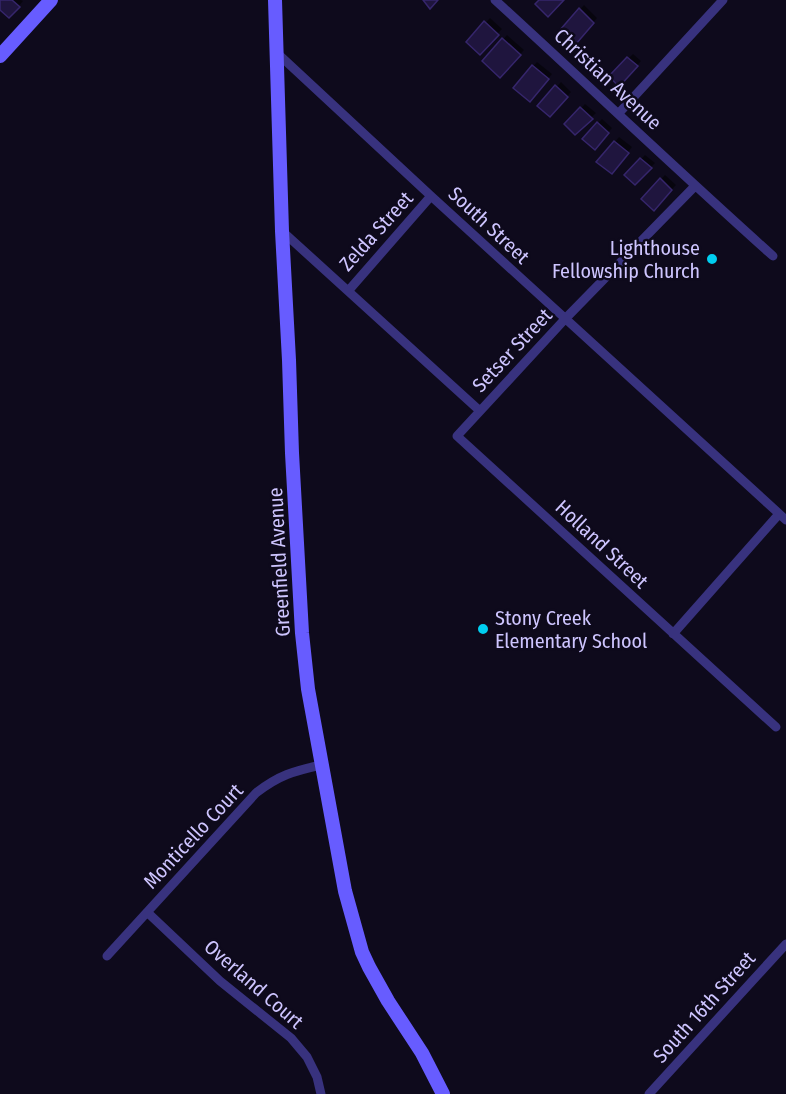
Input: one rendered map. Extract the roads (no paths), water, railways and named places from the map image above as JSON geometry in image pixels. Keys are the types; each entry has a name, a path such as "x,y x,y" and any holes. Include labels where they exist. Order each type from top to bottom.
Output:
{"main road":[{"path":"0,56 51,0"},
{"name":"Greenfield Avenue","path":"274,0 282,231 302,633 308,689 345,891 362,952 388,1001 422,1053 443,1094"}],"street":[{"name":"Christian Avenue","path":"495,0 773,256"},
{"path":"620,113 723,0"},
{"name":"South Street","path":"276,52 783,517"},
{"name":"Setser Street","path":"457,436 565,319 695,186"},
{"name":"Zelda Street","path":"348,290 431,196"},
{"path":"282,231 480,411"},
{"name":"Holland Street","path":"457,436 776,728"},
{"path":"673,634 783,517"},
{"name":"Monticello Court","path":"107,956 256,794 281,776 321,765"},
{"name":"Overland Court","path":"147,912 220,981 291,1038 307,1057 317,1077 321,1094"},
{"name":"South 16th Street","path":"649,1094 786,944"}],"place":[{"name":"Lighthouse Fellowship Church","path":"712,259"},
{"name":"Stony Creek Elementary School","path":"483,629"}]}
